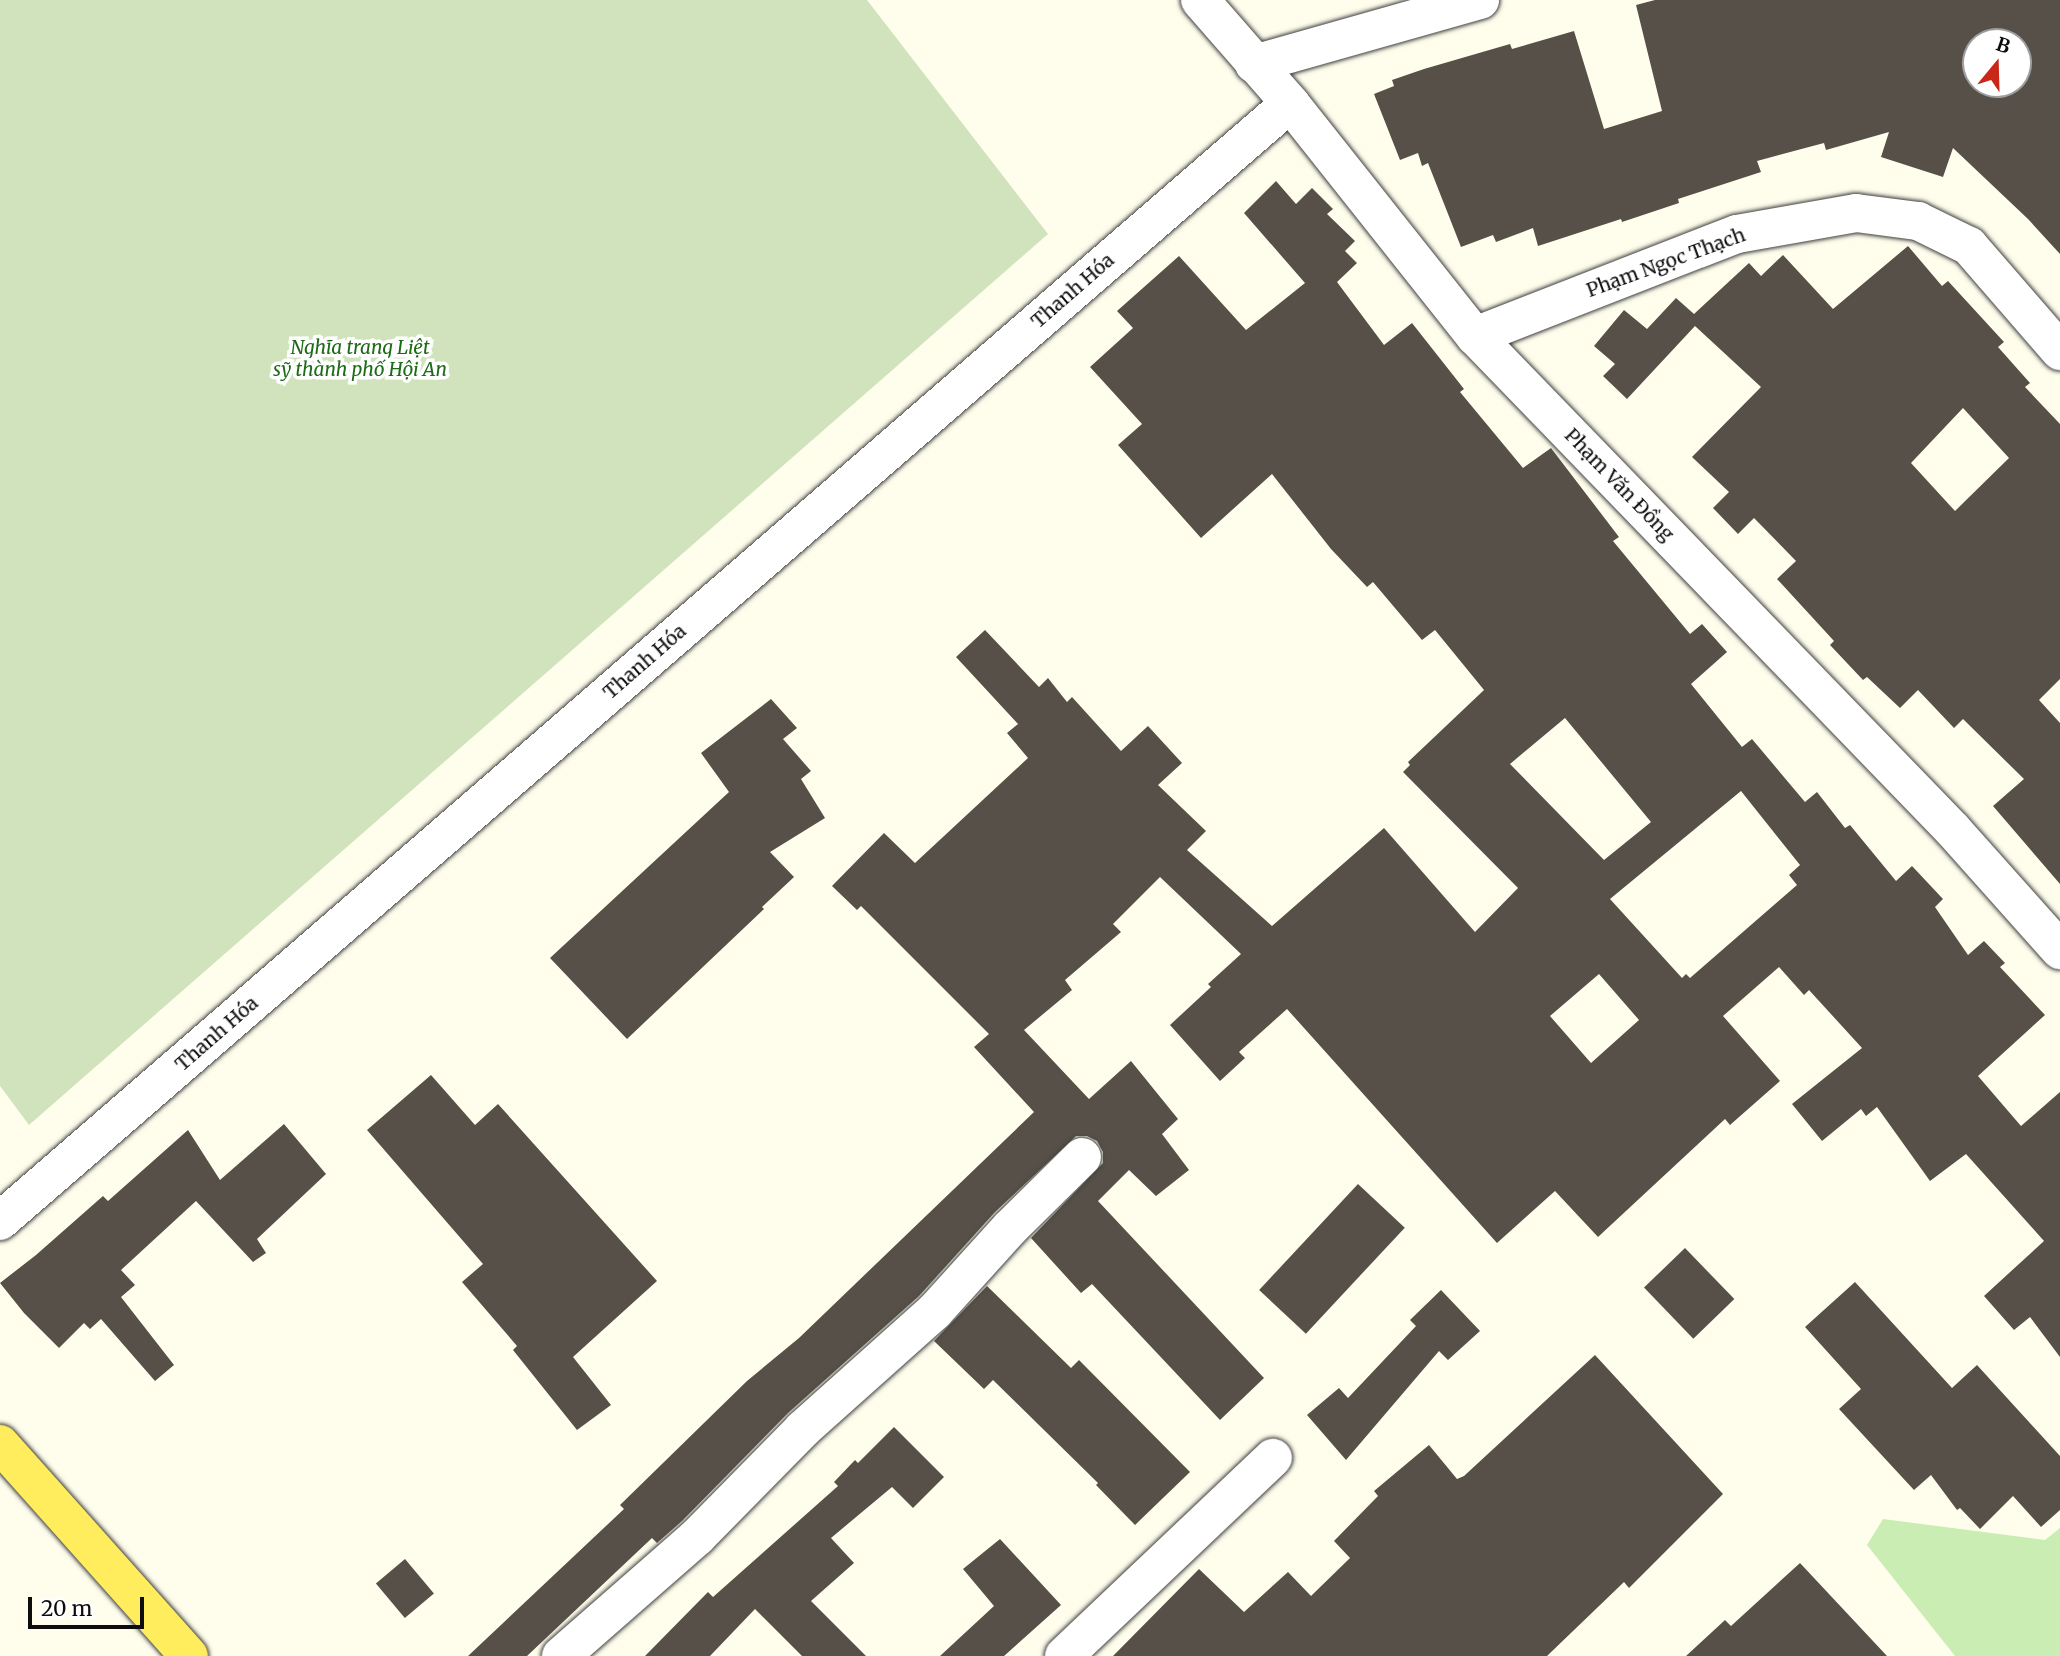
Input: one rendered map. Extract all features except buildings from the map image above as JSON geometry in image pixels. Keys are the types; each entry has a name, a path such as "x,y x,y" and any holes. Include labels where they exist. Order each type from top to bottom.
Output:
{"main road":[{"path":"0,1444 189,1656"}],"street":[{"name":"Phạm Văn Đồng","path":"1200,0 1290,103 1475,336 1953,830 2060,950"},
{"path":"1254,64 1480,0"},
{"name":"Thanh Hóa","path":"0,1222 1290,103"},
{"name":"Phạm Ngọc Thạch","path":"1475,336 1737,234 1856,213 1918,221 1969,246 2060,351"},
{"path":"561,1656 697,1537 803,1429 934,1312 1010,1228 1083,1157"},
{"path":"1064,1656 1273,1458"}],"green space":[{"name":"Nghĩa trang Liệt sỹ thành phố Hội An","path":"0,0 867,0 1048,234 29,1125 0,1086"},
{"path":"1883,1519 2045,1540 2060,1528 2060,1656 1955,1656 1867,1545"}]}
